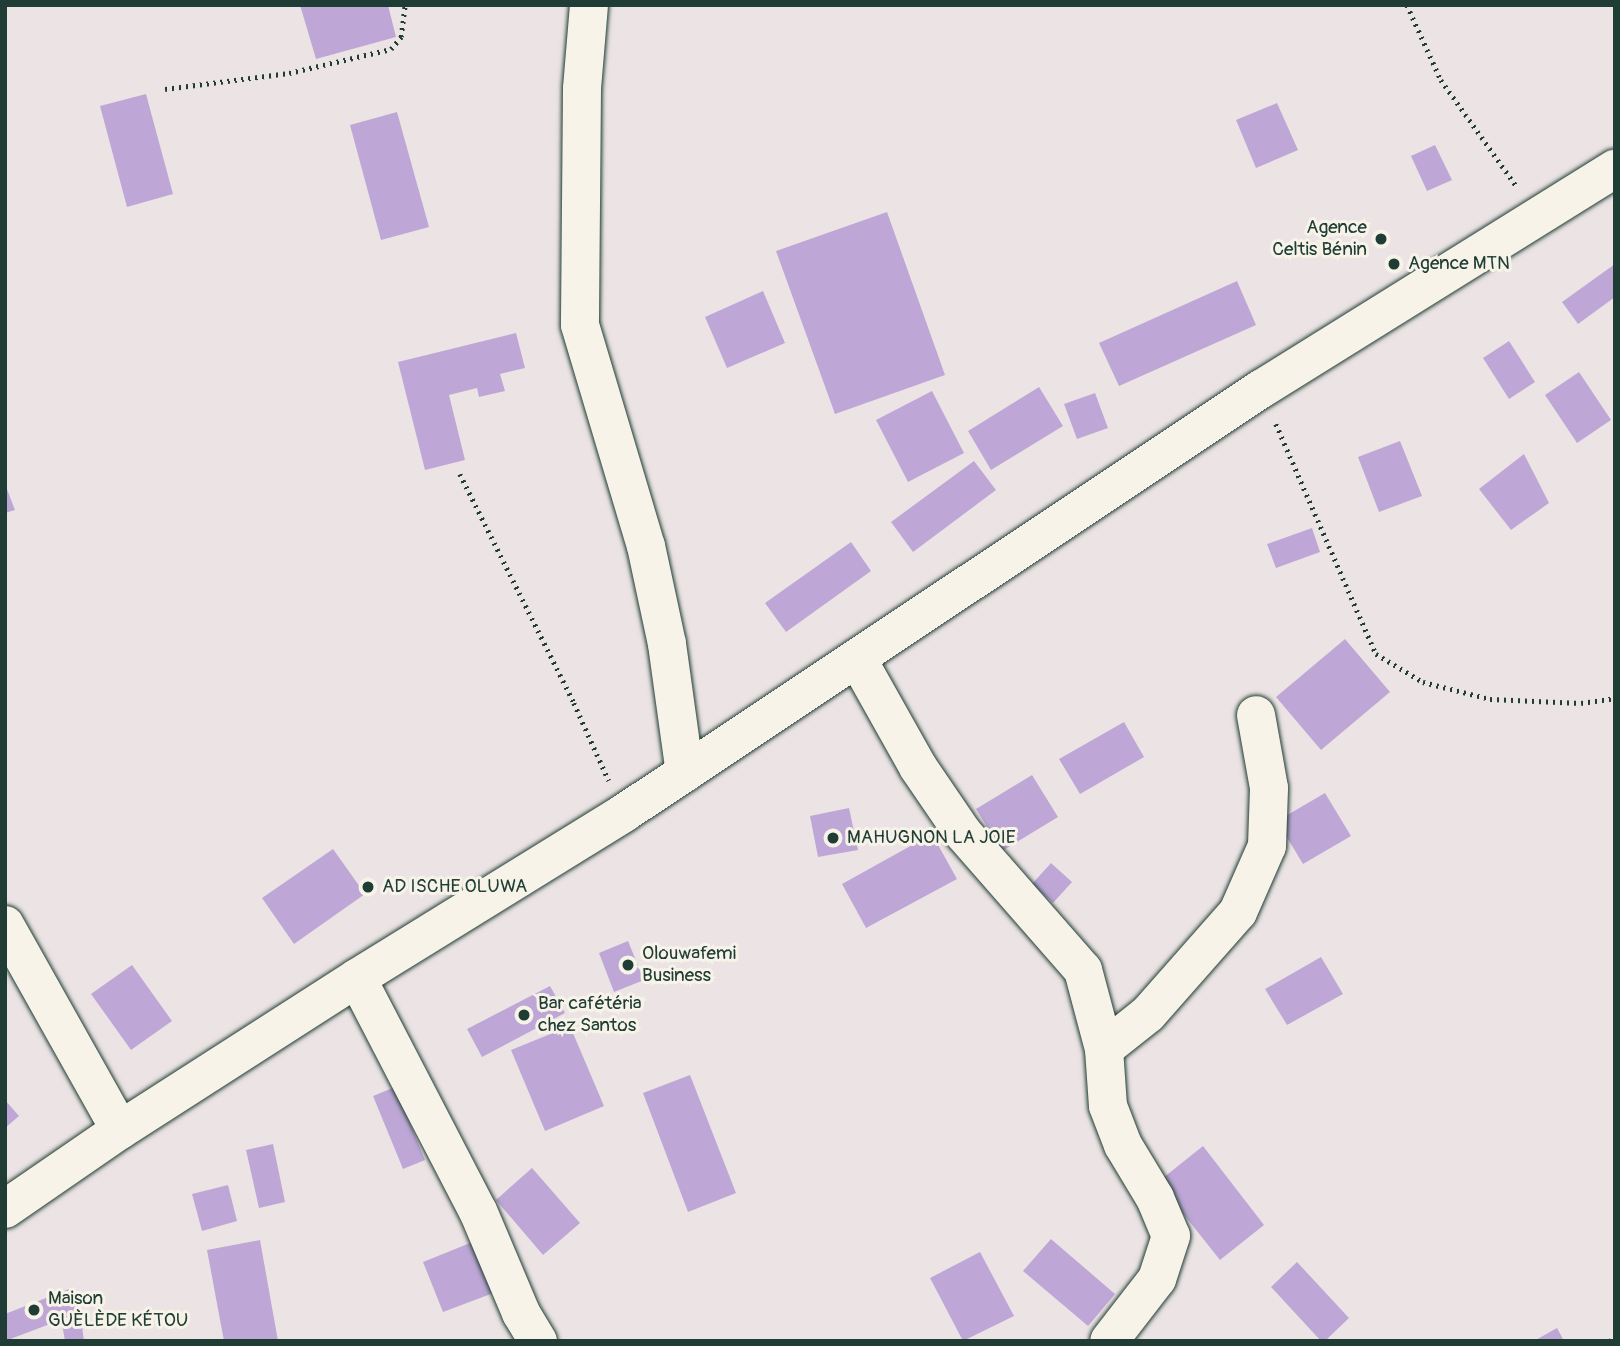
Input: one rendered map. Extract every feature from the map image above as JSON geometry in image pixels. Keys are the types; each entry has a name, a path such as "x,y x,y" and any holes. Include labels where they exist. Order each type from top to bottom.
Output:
{"street":[{"path":"589,5 582,89 580,325 646,546 667,644 685,773"},
{"path":"5,1209 120,1130 357,978 624,813 858,660 1261,389 1615,169"},
{"path":"858,660 918,767 963,833 1083,970 1104,1049 1108,1107 1122,1145 1155,1198 1171,1236 1157,1279 1109,1341"},
{"path":"1104,1049 1148,1014 1238,912 1267,846 1269,788 1256,715"},
{"path":"5,925 120,1130"},
{"path":"357,978 478,1211 521,1313 538,1341"}],"path":[{"path":"165,89 289,74 391,49 401,37 405,5"},
{"path":"1407,5 1441,80 1539,215"},
{"path":"1261,389 1376,654 1423,682 1490,699 1581,703 1615,698"},
{"path":"460,474 574,703 624,813"},
{"path":"1610,1341 1615,1336"}],"building":[{"path":"300,5 388,5 396,37 316,59"},
{"path":"146,94 173,194 127,207 100,106"},
{"path":"1277,103 1298,150 1256,168 1236,120"},
{"path":"397,112 429,227 381,240 350,125"},
{"path":"1435,145 1452,180 1427,191 1411,156"},
{"path":"887,212 945,375 835,414 776,251"},
{"path":"1615,264 1615,297 1578,324 1562,302"},
{"path":"1237,281 1256,325 1119,386 1099,343"},
{"path":"763,291 785,343 727,368 705,317"},
{"path":"516,333 525,368 500,374 505,391 479,397 477,388 449,395 465,460 425,470 398,362"},
{"path":"1509,341 1535,382 1509,399 1483,358"},
{"path":"1579,372 1611,420 1577,443 1545,395"},
{"path":"1039,387 1063,426 991,470 968,431"},
{"path":"932,391 964,453 908,482 876,420"},
{"path":"1095,393 1108,428 1077,439 1064,404"},
{"path":"1400,441 1422,496 1379,512 1358,457"},
{"path":"1524,454 1549,503 1511,530 1479,489"},
{"path":"974,461 996,490 913,552 891,522"},
{"path":"5,484 15,510 5,513"},
{"path":"1312,528 1320,552 1276,568 1267,544"},
{"path":"851,542 871,571 786,632 765,603"},
{"path":"1345,639 1390,692 1321,750 1276,697"},
{"path":"1124,722 1144,757 1080,794 1059,759"},
{"path":"1032,775 1058,817 1002,851 976,809"},
{"path":"1325,793 1351,836 1303,864 1277,821"},
{"path":"849,808 858,850 818,857 810,816"},
{"path":"932,834 957,879 866,928 842,884"},
{"path":"333,849 365,894 294,944 262,898"},
{"path":"1051,863 1072,882 1053,903 1032,884"},
{"path":"628,941 644,980 614,992 599,953"},
{"path":"1321,957 1343,994 1287,1025 1265,989"},
{"path":"132,965 172,1021 131,1050 91,994"},
{"path":"550,986 565,1013 482,1057 467,1029"},
{"path":"570,1026 604,1106 545,1131 511,1050"},
{"path":"690,1075 736,1193 688,1212 643,1093"},
{"path":"395,1087 425,1160 403,1169 373,1096"},
{"path":"5,1100 19,1116 5,1128"},
{"path":"273,1144 285,1202 259,1208 246,1150"},
{"path":"1203,1146 1264,1225 1220,1260 1158,1182"},
{"path":"532,1168 580,1223 543,1255 496,1200"},
{"path":"228,1185 237,1221 202,1231 192,1194"},
{"path":"1051,1239 1115,1294 1088,1326 1023,1271"},
{"path":"260,1240 278,1341 224,1341 207,1250"},
{"path":"475,1241 496,1292 443,1312 423,1262"},
{"path":"980,1252 1014,1316 963,1341 930,1278"},
{"path":"1297,1262 1349,1318 1325,1341 1321,1341 1271,1287"},
{"path":"69,1289 79,1313 5,1341 5,1314"},
{"path":"81,1319 84,1341 65,1341 62,1324"},
{"path":"1557,1328 1564,1341 1534,1341"}],"place":[{"name":"Agence Celtis Bénin","path":"1381,239"},
{"name":"Agence MTN","path":"1394,264"},
{"name":"MAHUGNON LA JOIE","path":"833,838"},
{"name":"AD ISCHE OLUWA","path":"368,887"},
{"name":"Olouwafemi Business","path":"628,965"},
{"name":"Bar cafétéria chez Santos","path":"524,1015"},
{"name":"Maison GUÈLÈDE KÉTOU","path":"34,1310"}]}
